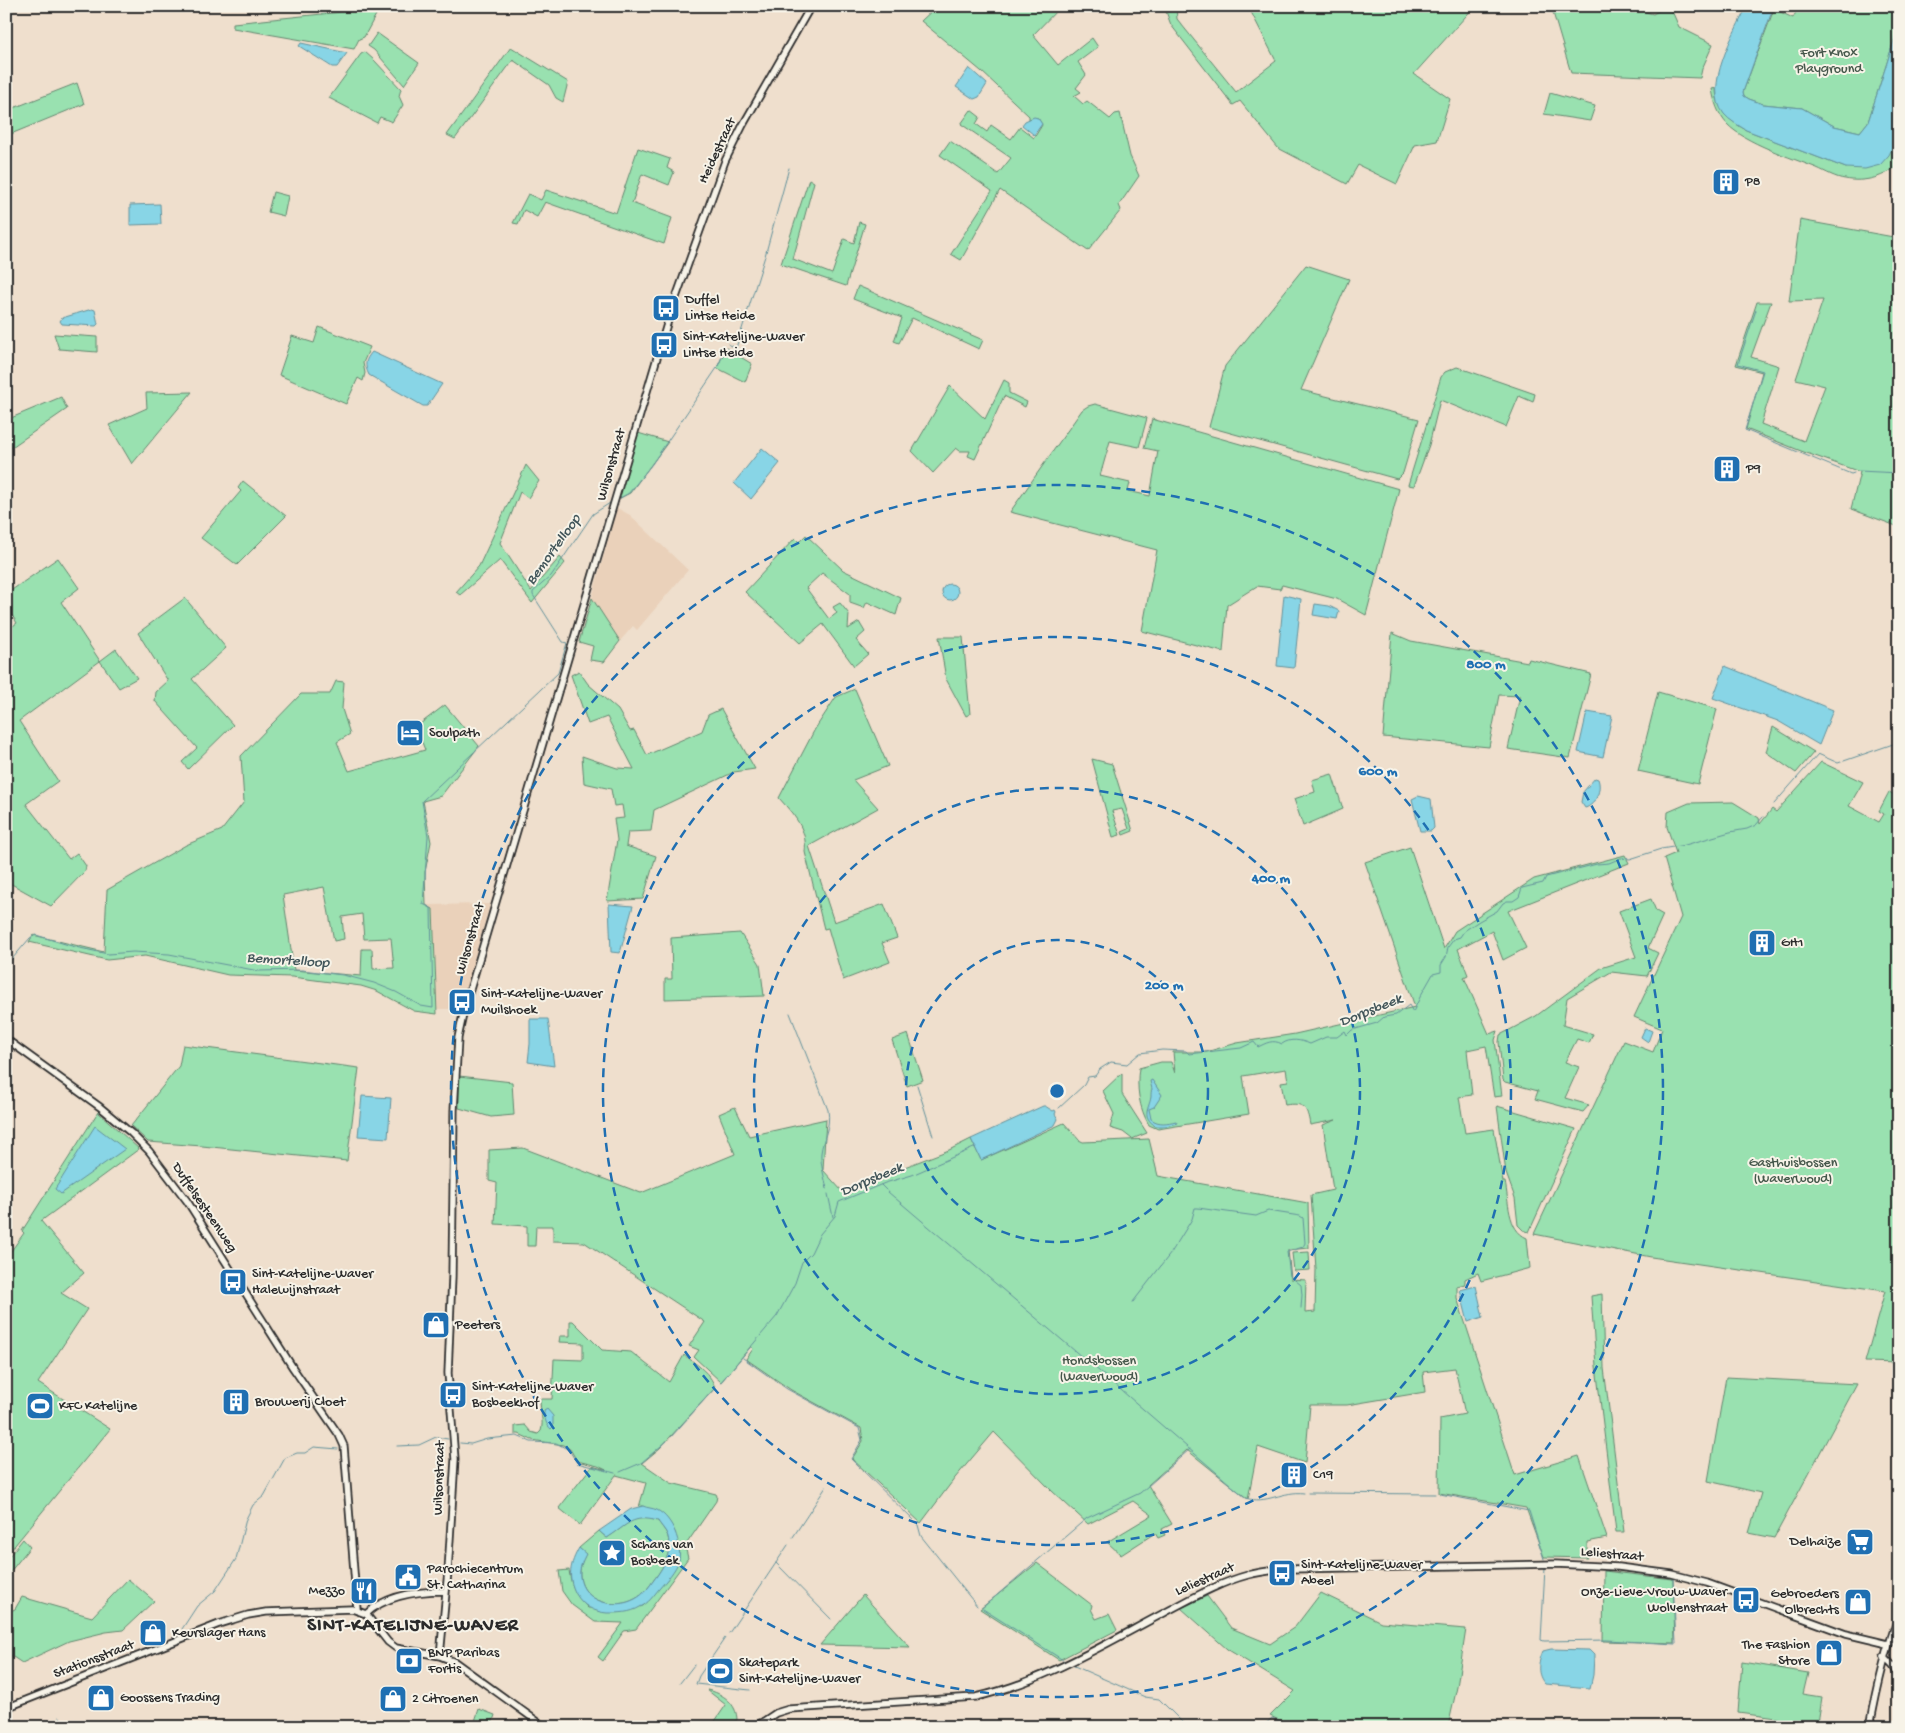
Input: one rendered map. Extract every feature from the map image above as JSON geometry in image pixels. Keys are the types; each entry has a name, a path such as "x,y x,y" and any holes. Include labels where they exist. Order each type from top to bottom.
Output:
{"street":[{"name":"Heidestraat","path":"669,317 725,161 743,125 811,6"},
{"name":"Wilsonstraat","path":"440,1656 455,1459 448,1379 452,1276 452,1157 458,1038 470,987 669,317"},
{"name":"Duffelsesteenweg","path":"6,1039 100,1107 132,1133 149,1151 186,1200 293,1368 339,1435 344,1446 357,1609"},
{"name":"Leliestraat","path":"756,1727 776,1713 789,1709 976,1697 998,1692 1048,1673 1229,1580 1249,1574 1289,1569 1556,1564 1612,1567 1672,1574 1707,1583 1846,1634 1888,1644"},
{"path":"366,1614 388,1600 429,1591 445,1591"},
{"path":"357,1609 366,1614 388,1642 396,1648 440,1656 464,1667 546,1727"},
{"name":"Stationsstraat","path":"6,1708 220,1624 248,1615 266,1612 357,1609"},
{"path":"1870,1727 1884,1657 1899,1615"},
{"path":"1884,1657 1899,1676"}],"shaded area":[{"path":"617,508 630,515 688,570 637,630 633,626 620,641 592,598"},
{"path":"490,904 460,1009 437,1009 433,910 426,905"}],"green space":[{"path":"937,6 1061,6 1033,35 1058,65 1092,38 1098,47 1078,62 1086,75 1076,88 1081,92 1074,96 1083,104 1087,101 1110,119 1115,114 1120,113 1130,156 1139,176 1119,205 1121,210 1088,251 1000,190 961,260 951,254 992,191 940,155 950,141 998,174 1011,158 961,124 971,110 980,117 976,124 987,132 991,125 1011,139 1020,127 1034,138 1042,125 1038,118 1029,119 1029,116 981,71 921,21"},
{"path":"1164,6 1176,6 1177,19 1236,92 1276,61 1248,6 1475,6 1414,74 1450,99 1437,141 1415,145 1397,184 1358,165 1347,184 1278,148 1240,101 1233,105 1171,25"},
{"path":"1551,6 1635,6 1636,9 1653,14 1666,7 1672,11 1679,27 1713,44 1700,78 1571,73"},
{"name":"Fort Knox Playground","path":"1799,6 1899,6 1899,25 1868,122 1860,132 1834,126 1802,108 1763,104 1744,96 1743,92 1774,9 1793,18"},
{"path":"372,9 378,11 364,37 359,39 354,49 233,28 233,23"},
{"path":"377,33 419,63 404,85 374,50 368,46"},
{"path":"511,47 568,82 563,102 556,98 549,85 513,60 455,139 447,135"},
{"path":"365,52 401,89 399,96 403,105 392,122 380,117 377,123 329,98 361,54"},
{"path":"77,83 84,104 6,136 6,111"},
{"path":"1716,88 1718,102 1724,113 1746,130 1846,168 1896,141 1899,134 1899,164 1881,176 1852,180 1835,176 1769,149 1745,137 1727,124 1715,103 1712,89"},
{"path":"1550,93 1595,106 1590,121 1544,114"},
{"path":"638,148 670,159 667,168 674,172 669,185 642,174 632,203 672,218 664,244 545,202 537,217 524,210 518,224 513,223 528,194 541,200 546,190 616,213"},
{"path":"809,179 814,182 793,259 832,274 844,239 854,243 859,222 865,224 846,286 781,264"},
{"path":"273,192 288,196 284,216 268,212"},
{"path":"1800,220 1899,238 1899,527 1851,509 1860,472 1746,429 1762,372 1736,365 1757,302 1771,302 1751,357 1779,366 1761,424 1804,441 1825,386 1796,379 1823,300 1789,301"},
{"path":"1306,265 1349,279 1301,390 1419,419 1403,473 1397,479 1209,427 1225,366"},
{"path":"858,286 983,340 979,349 912,318 899,343 894,341 902,318 853,299"},
{"path":"319,327 370,347 363,363 365,373 363,381 358,378 346,404 279,375 292,336 314,343"},
{"path":"54,334 97,337 97,352 59,349"},
{"path":"726,348 752,364 745,382 717,368"},
{"path":"1457,367 1535,394 1533,402 1519,396 1506,427 1440,400 1429,445 1414,486 1408,485 1441,377 1445,372"},
{"path":"6,374 11,385 11,418 61,397 67,409 6,451"},
{"path":"1004,380 1009,383 1009,393 1027,402 1025,407 1004,396 975,459 968,456 970,451 960,451 956,448 933,473 912,451 950,386 985,419"},
{"path":"192,392 132,464 109,425 147,408 146,393"},
{"path":"1095,404 1147,418 1139,447 1110,441 1100,476 1130,483 1128,491 1150,496 1158,451 1144,448 1152,419 1399,489 1366,615 1337,599 1282,585 1280,589 1257,586 1227,605 1223,652 1142,631 1157,550 1010,512 1082,410"},
{"path":"638,433 668,442 630,493 618,499"},
{"path":"526,465 539,481 528,498 520,492 500,543 531,591 560,557 565,563 532,603 500,560 460,595 456,592 479,566"},
{"path":"243,481 286,516 237,565 201,538 241,491 238,488"},
{"path":"806,535 843,570 901,598 896,615 867,602 864,608 850,603 850,594 822,573 806,588 829,619 837,613 833,607 840,603 849,614 848,629 859,622 865,632 856,640 868,654 854,666 823,624 800,643 745,592 795,538 799,542"},
{"path":"58,558 79,588 61,602 100,661 19,721 58,781 26,804 69,859 77,853 86,866 85,871 51,906 6,881 6,631 17,623 6,606 6,594"},
{"path":"185,598 226,648 192,679 233,725 188,769 182,762 197,748 155,701 156,692 168,681 138,633"},
{"path":"592,598 620,641 604,662 590,660 593,646 579,642"},
{"path":"1392,633 1411,641 1528,662 1529,659 1591,674 1570,758 1508,749 1520,696 1499,695 1489,747 1383,737"},
{"path":"939,637 963,637 970,714 966,716 946,679"},
{"path":"116,649 137,678 119,688 100,661"},
{"path":"579,671 588,684 618,710 630,731 634,730 647,755 702,731 708,715 721,709 755,769 734,772 654,810 651,831 628,832 626,846 656,856 643,899 607,901 617,840 614,819 624,818 622,805 614,806 611,789 584,783 582,756 617,768 634,769 607,717 588,724 571,675"},
{"path":"336,681 344,682 342,709 350,734 337,742 349,771 425,750 416,727 445,705 479,746 441,796 423,801 431,842 425,872 426,905 433,909 437,1014 414,1011 377,991 361,986 292,977 228,975 145,956 107,960 29,942 33,935 104,952 107,890 186,845 222,830 244,802 241,756 301,694 330,694","holes":["324,887 334,941 344,939 342,917 362,914 364,939 391,938 394,968 373,969 372,949 362,949 361,976 294,970 283,895"]},
{"path":"855,689 888,766 853,780 878,808 809,846 834,922 884,904 897,938 882,943 890,962 843,980 828,928 824,929 805,852 802,829 779,798 815,729 836,697"},
{"path":"1658,692 1717,709 1698,784 1638,771"},
{"path":"1773,727 1814,752 1796,773 1766,752"},
{"path":"1092,759 1112,764 1133,831 1123,835 1122,832 1129,829 1122,809 1112,811 1120,835 1113,837"},
{"name":"Gasthuisbossen (Waverwoud)","path":"1821,762 1863,782 1849,806 1879,822 1884,814 1879,811 1889,792 1899,797 1899,1363 1865,1362 1885,1291 1651,1257 1534,1234 1624,1041 1653,1052 1662,1029 1634,1017 1681,917 1664,858 1676,853 1667,827 1668,812 1689,803 1733,802 1759,818 1760,824 1772,809 1776,812"},
{"path":"1332,774 1343,809 1303,826 1294,799 1315,792 1312,780"},
{"name":"Hondsbossen (Waverwoud)","path":"1410,847 1444,949 1455,931 1534,879 1625,855 1629,863 1508,911 1526,948 1503,960 1492,931 1458,949 1468,975 1464,977 1489,1034 1498,1031 1495,1040 1502,1096 1494,1097 1486,1046 1467,1050 1472,1095 1459,1097 1465,1133 1494,1129 1512,1222 1520,1234 1527,1238 1530,1268 1481,1281 1478,1273 1465,1279 1465,1284 1457,1286 1457,1298 1515,1475 1579,1456 1607,1538 1587,1542 1587,1558 1544,1557 1526,1508 1439,1493 1440,1419 1465,1414 1455,1368 1423,1372 1425,1392 1347,1405 1310,1405 1305,1463 1258,1447 1248,1499 1187,1450 1148,1485 1172,1524 1162,1529 1165,1535 1158,1538 1155,1533 1121,1555 1107,1542 1152,1515 1133,1501 1088,1524 1052,1491 994,1432 955,1478 921,1523 852,1459 863,1441 861,1428 791,1390 746,1359 753,1349 751,1346 721,1382 694,1357 699,1350 689,1346 705,1322 584,1242 553,1241 553,1226 536,1226 535,1246 527,1246 527,1226 495,1224 497,1183 489,1181 489,1150 523,1148 641,1193 735,1154 719,1114 735,1107 749,1136 826,1119 823,1170 842,1191 949,1150 971,1139 981,1160 1064,1123 1083,1142 1149,1139 1158,1176 1308,1203 1309,1248 1288,1250 1291,1279 1306,1280 1305,1313 1315,1312 1316,1269 1311,1195 1333,1190 1323,1125 1336,1120 1310,1125 1308,1114 1304,1107 1296,1104 1285,1105 1281,1082 1288,1081 1286,1069 1243,1076 1249,1114 1158,1129 1149,1125 1143,1112 1138,1090 1139,1068 1161,1062 1171,1062 1175,1073 1173,1052 1206,1052 1237,1043 1295,1034 1415,1007 1365,862"},
{"path":"1651,899 1656,911 1663,915 1648,948 1658,953 1647,976 1611,972 1567,998 1563,1025 1593,1034 1589,1043 1577,1039 1565,1062 1579,1067 1565,1098 1589,1105 1583,1112 1535,1099 1538,1091 1505,1082 1503,1080 1500,1035 1536,1016 1601,968 1636,957 1619,911"},
{"path":"740,933 760,964 764,996 665,999 665,979 672,979 671,938"},
{"path":"908,1034 923,1080 907,1086 892,1040"},
{"path":"183,1045 359,1068 347,1161 148,1142 131,1126 179,1066"},
{"path":"1122,1073 1122,1094 1147,1133 1132,1139 1123,1132 1110,1128 1114,1114 1103,1091"},
{"path":"459,1076 512,1082 514,1115 491,1117 459,1108"},
{"path":"1497,1106 1576,1129 1529,1232 1523,1230 1518,1225 1515,1198 1506,1173"},
{"name":"KFC Katelijne","path":"98,1112 139,1149 41,1221 84,1273 61,1293 87,1309 38,1383 110,1429 6,1556 6,1258 24,1233 22,1231"},
{"path":"1309,1252 1310,1270 1294,1271 1292,1253"},
{"path":"1602,1294 1604,1368 1624,1532 1616,1532 1596,1366 1591,1296"},
{"path":"570,1321 573,1321 602,1350 631,1352 669,1382 684,1355 707,1374 715,1388 660,1448 642,1463 671,1483 716,1494 716,1501 685,1546 688,1558 636,1629 624,1631 603,1661 598,1657 623,1623 595,1622 572,1605 562,1591 559,1571 569,1570 575,1590 588,1608 643,1606 669,1577 675,1532 643,1506 639,1507 646,1483 616,1475 580,1525 559,1508 592,1466 606,1470 577,1461 570,1449 563,1445 532,1440 515,1434 515,1426 525,1425 531,1432 538,1434 541,1431 540,1399 552,1399 554,1359 583,1360 583,1343 559,1342 560,1336 570,1336"},
{"path":"1726,1377 1857,1384 1774,1538 1749,1533 1761,1493 1708,1481"},
{"path":"635,1518 647,1518 658,1521 665,1531 668,1537 669,1548 662,1568 639,1597 618,1604 601,1602 587,1593 582,1586 580,1571 585,1554 579,1548 599,1531 607,1538"},
{"path":"23,1539 30,1547 6,1577 6,1560"},
{"path":"1037,1563 1092,1605 1091,1609 1096,1619 1109,1614 1117,1630 1059,1660 980,1609"},
{"path":"1604,1571 1673,1579 1675,1643 1603,1641"},
{"path":"128,1579 154,1601 123,1630 69,1641 22,1663 6,1650 6,1613 15,1609 22,1597 92,1617"},
{"path":"1321,1593 1381,1622 1466,1629 1457,1687 1448,1727 1295,1727 1270,1716 1295,1691 1227,1649 1181,1608 1207,1596 1231,1628 1270,1644 1295,1627"},
{"path":"863,1595 910,1647 820,1645"},
{"path":"1742,1662 1808,1673 1803,1694 1822,1697 1818,1723 1842,1727 1806,1727 1807,1722 1738,1713"},
{"path":"707,1690 724,1697 732,1704 737,1720 727,1726 711,1727 726,1705"},
{"path":"479,1709 495,1715 491,1727 473,1727"}],"water":[{"path":"1747,6 1774,6 1743,92 1744,96 1763,104 1802,108 1834,126 1860,132 1868,122 1899,25 1899,134 1889,155 1880,165 1865,169 1846,168 1746,130 1731,121 1724,114 1718,103 1718,75 1729,44"},
{"path":"301,43 347,53 337,67 332,67 299,46"},
{"path":"969,68 987,84 979,97 974,99 956,87"},
{"path":"1034,117 1038,118 1042,124 1034,135 1022,125 1025,121"},
{"path":"160,204 161,224 130,225 130,205"},
{"path":"92,309 95,310 98,324 96,326 62,324 60,321 62,318"},
{"path":"372,352 442,384 427,406 423,406 369,375 366,363"},
{"path":"762,448 780,463 751,499 734,483"},
{"path":"947,584 953,584 958,589 956,598 947,600 942,595 942,589"},
{"path":"1284,595 1301,599 1294,668 1277,666"},
{"path":"1315,604 1329,606 1339,611 1337,619 1313,615"},
{"path":"1725,666 1833,710 1819,745 1778,721 1713,698"},
{"path":"1587,712 1612,716 1603,757 1578,752"},
{"path":"1595,778 1598,779 1599,792 1592,804 1585,808 1581,802 1583,792"},
{"path":"1418,796 1431,799 1434,828 1431,831 1420,831 1412,799"},
{"path":"609,904 633,906 620,953 611,952"},
{"path":"530,1019 548,1019 554,1066 528,1062"},
{"path":"1645,1028 1652,1031 1648,1042 1641,1037"},
{"path":"1152,1080 1162,1095 1154,1107 1149,1109 1151,1119 1160,1123 1176,1121 1177,1123 1155,1126 1148,1119 1147,1112 1152,1089 1150,1081"},
{"path":"362,1096 391,1098 388,1138 358,1136"},
{"path":"1043,1106 1053,1111 1055,1110 1058,1119 1055,1125 981,1160 971,1139"},
{"path":"95,1126 125,1149 61,1194 55,1189"},
{"path":"1476,1286 1483,1317 1468,1322 1460,1290"},
{"path":"547,1409 553,1416 553,1427 551,1429 544,1416 544,1411"},
{"path":"643,1506 657,1510 672,1525 678,1539 680,1554 678,1564 668,1579 643,1606 620,1613 593,1610 579,1598 571,1582 573,1560 579,1548 586,1554 580,1571 582,1586 587,1593 601,1602 618,1604 639,1597 659,1573 664,1563 669,1543 666,1533 658,1521 649,1519 636,1520 607,1538 599,1531 631,1509"},
{"path":"1551,1649 1589,1650 1594,1655 1590,1688 1545,1684 1540,1676 1539,1664 1543,1651"}],"waterway":[{"name":"Bemortelloop","path":"728,344 736,348 765,256 789,168"},
{"path":"1756,310 1738,364 1763,371 1745,430 1851,474 1854,473"},
{"name":"Bemortelloop","path":"617,500 629,493 652,464 717,368 726,348"},
{"path":"1859,471 1899,473"},
{"name":"Bemortelloop","path":"6,966 30,938 36,935 75,947 108,954 133,952 169,954 259,971 302,970 343,975 374,983 396,992 421,1006 433,1008 431,908 423,904 428,836 422,801 558,673 567,643 563,642 533,595 533,592 551,576 593,514 613,501"},
{"name":"Dorpsbeek","path":"1774,804 1818,754 1838,763 1899,742"},
{"name":"Dorpsbeek","path":"1059,1108 1084,1085 1088,1077 1095,1076 1100,1069 1111,1062 1127,1064 1140,1053 1162,1050 1186,1051 1189,1054 1241,1048 1254,1042 1258,1047 1270,1042 1282,1044 1292,1040 1310,1044 1326,1037 1337,1037 1345,1031 1347,1035 1352,1030 1377,1023 1384,1017 1396,1015 1409,1005 1413,1012 1433,974 1441,972 1441,965 1446,957 1448,947 1454,939 1460,937 1464,931 1497,911 1503,903 1513,901 1519,897 1522,888 1543,883 1546,877 1597,864 1609,863 1621,858 1630,859 1661,849 1685,845 1747,829 1756,825 1763,817"},
{"path":"790,1013 828,1110 829,1116 821,1153 827,1189"},
{"path":"917,1085 933,1136"},
{"name":"Dorpsbeek","path":"721,1382 777,1316 795,1283 802,1262 811,1253 820,1234 835,1216 839,1202 885,1183 912,1175 976,1147"},
{"name":"Dorpsbeek","path":"881,1185 886,1190"},
{"path":"888,1192 1089,1363"},
{"path":"828,1194 833,1217"},
{"path":"1133,1302 1171,1253 1192,1219 1195,1208 1198,1208 1256,1216 1268,1211 1303,1218 1305,1243 1303,1247 1287,1252 1290,1276 1301,1285 1301,1308"},
{"path":"743,1358 787,1389 859,1428 862,1440 851,1459 918,1525 921,1536 977,1606"},
{"path":"1092,1365 1246,1498 1260,1500 1304,1493"},
{"name":"Dorpsbeek","path":"671,1437 715,1388"},
{"name":"Dorpsbeek","path":"460,1443 471,1444 487,1439 517,1436 531,1442 556,1443 569,1450 577,1463 615,1473"},
{"name":"Dorpsbeek","path":"397,1446 419,1445 436,1437 448,1439"},
{"name":"Dorpsbeek","path":"620,1472 641,1463 667,1441"},
{"name":"Dorpsbeek","path":"182,1629 197,1606 215,1591 236,1559 246,1519 253,1505 264,1496 285,1458 297,1453 305,1453 314,1447 338,1449"},
{"path":"982,1608 1087,1518 1140,1493 1190,1449"},
{"path":"793,1537 826,1487"},
{"path":"1308,1493 1435,1494"},
{"path":"1440,1494 1529,1511 1544,1559"},
{"path":"729,1633 788,1545"},
{"path":"776,1563 831,1619"},
{"path":"1545,1568 1541,1640 1544,1641 1607,1640 1676,1644 1673,1579"},
{"path":"983,1609 1066,1662"},
{"path":"725,1638 699,1676 696,1684 750,1690"},
{"path":"680,1683 694,1665"},
{"path":"1072,1665 1145,1697 1159,1699 1187,1727"},
{"name":"Dorpsbeek","path":"60,1717 66,1727"},
{"path":"1262,1727 1272,1718 1293,1727"}],"place":[{"name":"P8","path":"1726,182"},
{"name":"Duffel Lintse Heide","path":"666,308"},
{"name":"Sint-Katelijne-Waver Lintse Heide","path":"664,345"},
{"name":"P9","path":"1727,469"},
{"name":"Soulpath","path":"410,733"},
{"name":"GH1","path":"1762,943"},
{"name":"Sint-Katelijne-Waver Muilshoek","path":"462,1002"},
{"name":"Sint-Katelijne-Waver Halewijnstraat","path":"233,1282"},
{"name":"Peeters","path":"436,1325"},
{"name":"Sint-Katelijne-Waver Bosbeekhof","path":"453,1395"},
{"name":"Brouwerij Cloet","path":"236,1402"},
{"name":"KFC Katelijne","path":"40,1406"},
{"name":"C19","path":"1294,1475"},
{"name":"Delhaize","path":"1860,1542"},
{"name":"Schans van Bosbeek","path":"612,1553"},
{"name":"Sint-Katelijne-Waver Abeel","path":"1282,1573"},
{"name":"Parochiecentrum St. Catharina","path":"408,1577"},
{"name":"Mezzo","path":"364,1591"},
{"name":"Onze-Lieve-Vrouw-Waver Wolvenstraat","path":"1746,1600"},
{"name":"Gebroeders Olbrechts","path":"1858,1602"},
{"name":"Keurslager Hans","path":"153,1633"},
{"name":"The Fashion Store","path":"1829,1653"},
{"name":"BNP Paribas Fortis","path":"409,1661"},
{"name":"Skatepark Sint-Katelijne-Waver","path":"720,1671"},
{"name":"Goossens Trading","path":"101,1698"},
{"name":"2 Citroenen","path":"393,1699"}],"district":[{"name":"SINT-KATELIJNE-WAVER","path":"413,1626"}]}
